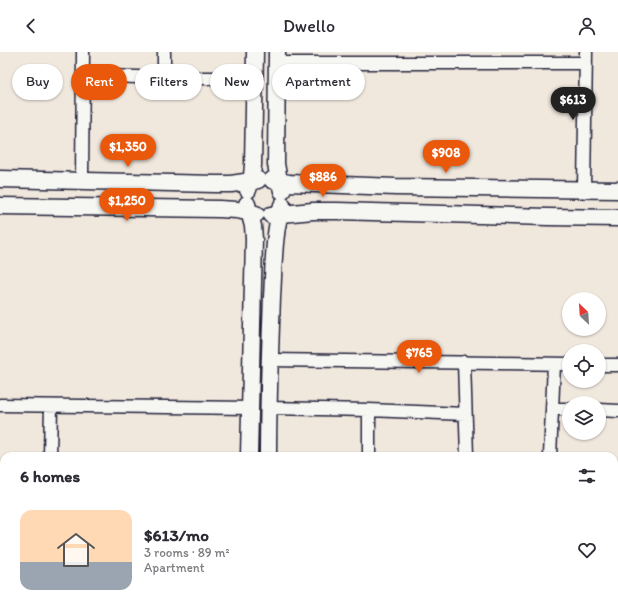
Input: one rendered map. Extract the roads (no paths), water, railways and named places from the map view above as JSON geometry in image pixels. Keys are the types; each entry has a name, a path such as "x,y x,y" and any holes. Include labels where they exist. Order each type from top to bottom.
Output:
{"main road":[{"path":"254,52 254,64"},
{"path":"249,452 254,239 253,226 265,197 278,175 276,158 277,58"},
{"path":"254,100 252,176 265,197 275,231 269,360 268,452"},
{"path":"0,179 231,184 265,197 313,211 618,218"},
{"path":"0,206 237,210 290,183 396,187 618,190"},
{"path":"337,185 337,211"}],"street":[{"path":"82,64 83,52"},
{"path":"164,52 164,64"},
{"path":"277,58 586,58 584,189"},
{"path":"82,100 82,181"},
{"path":"269,360 562,364"},
{"path":"464,362 467,452"},
{"path":"550,452 554,364"},
{"path":"606,365 618,365"},
{"path":"0,405 250,408"},
{"path":"50,452 51,406"},
{"path":"268,408 465,414"},
{"path":"552,409 562,410"},
{"path":"369,410 369,452"},
{"path":"606,410 618,411"}]}
